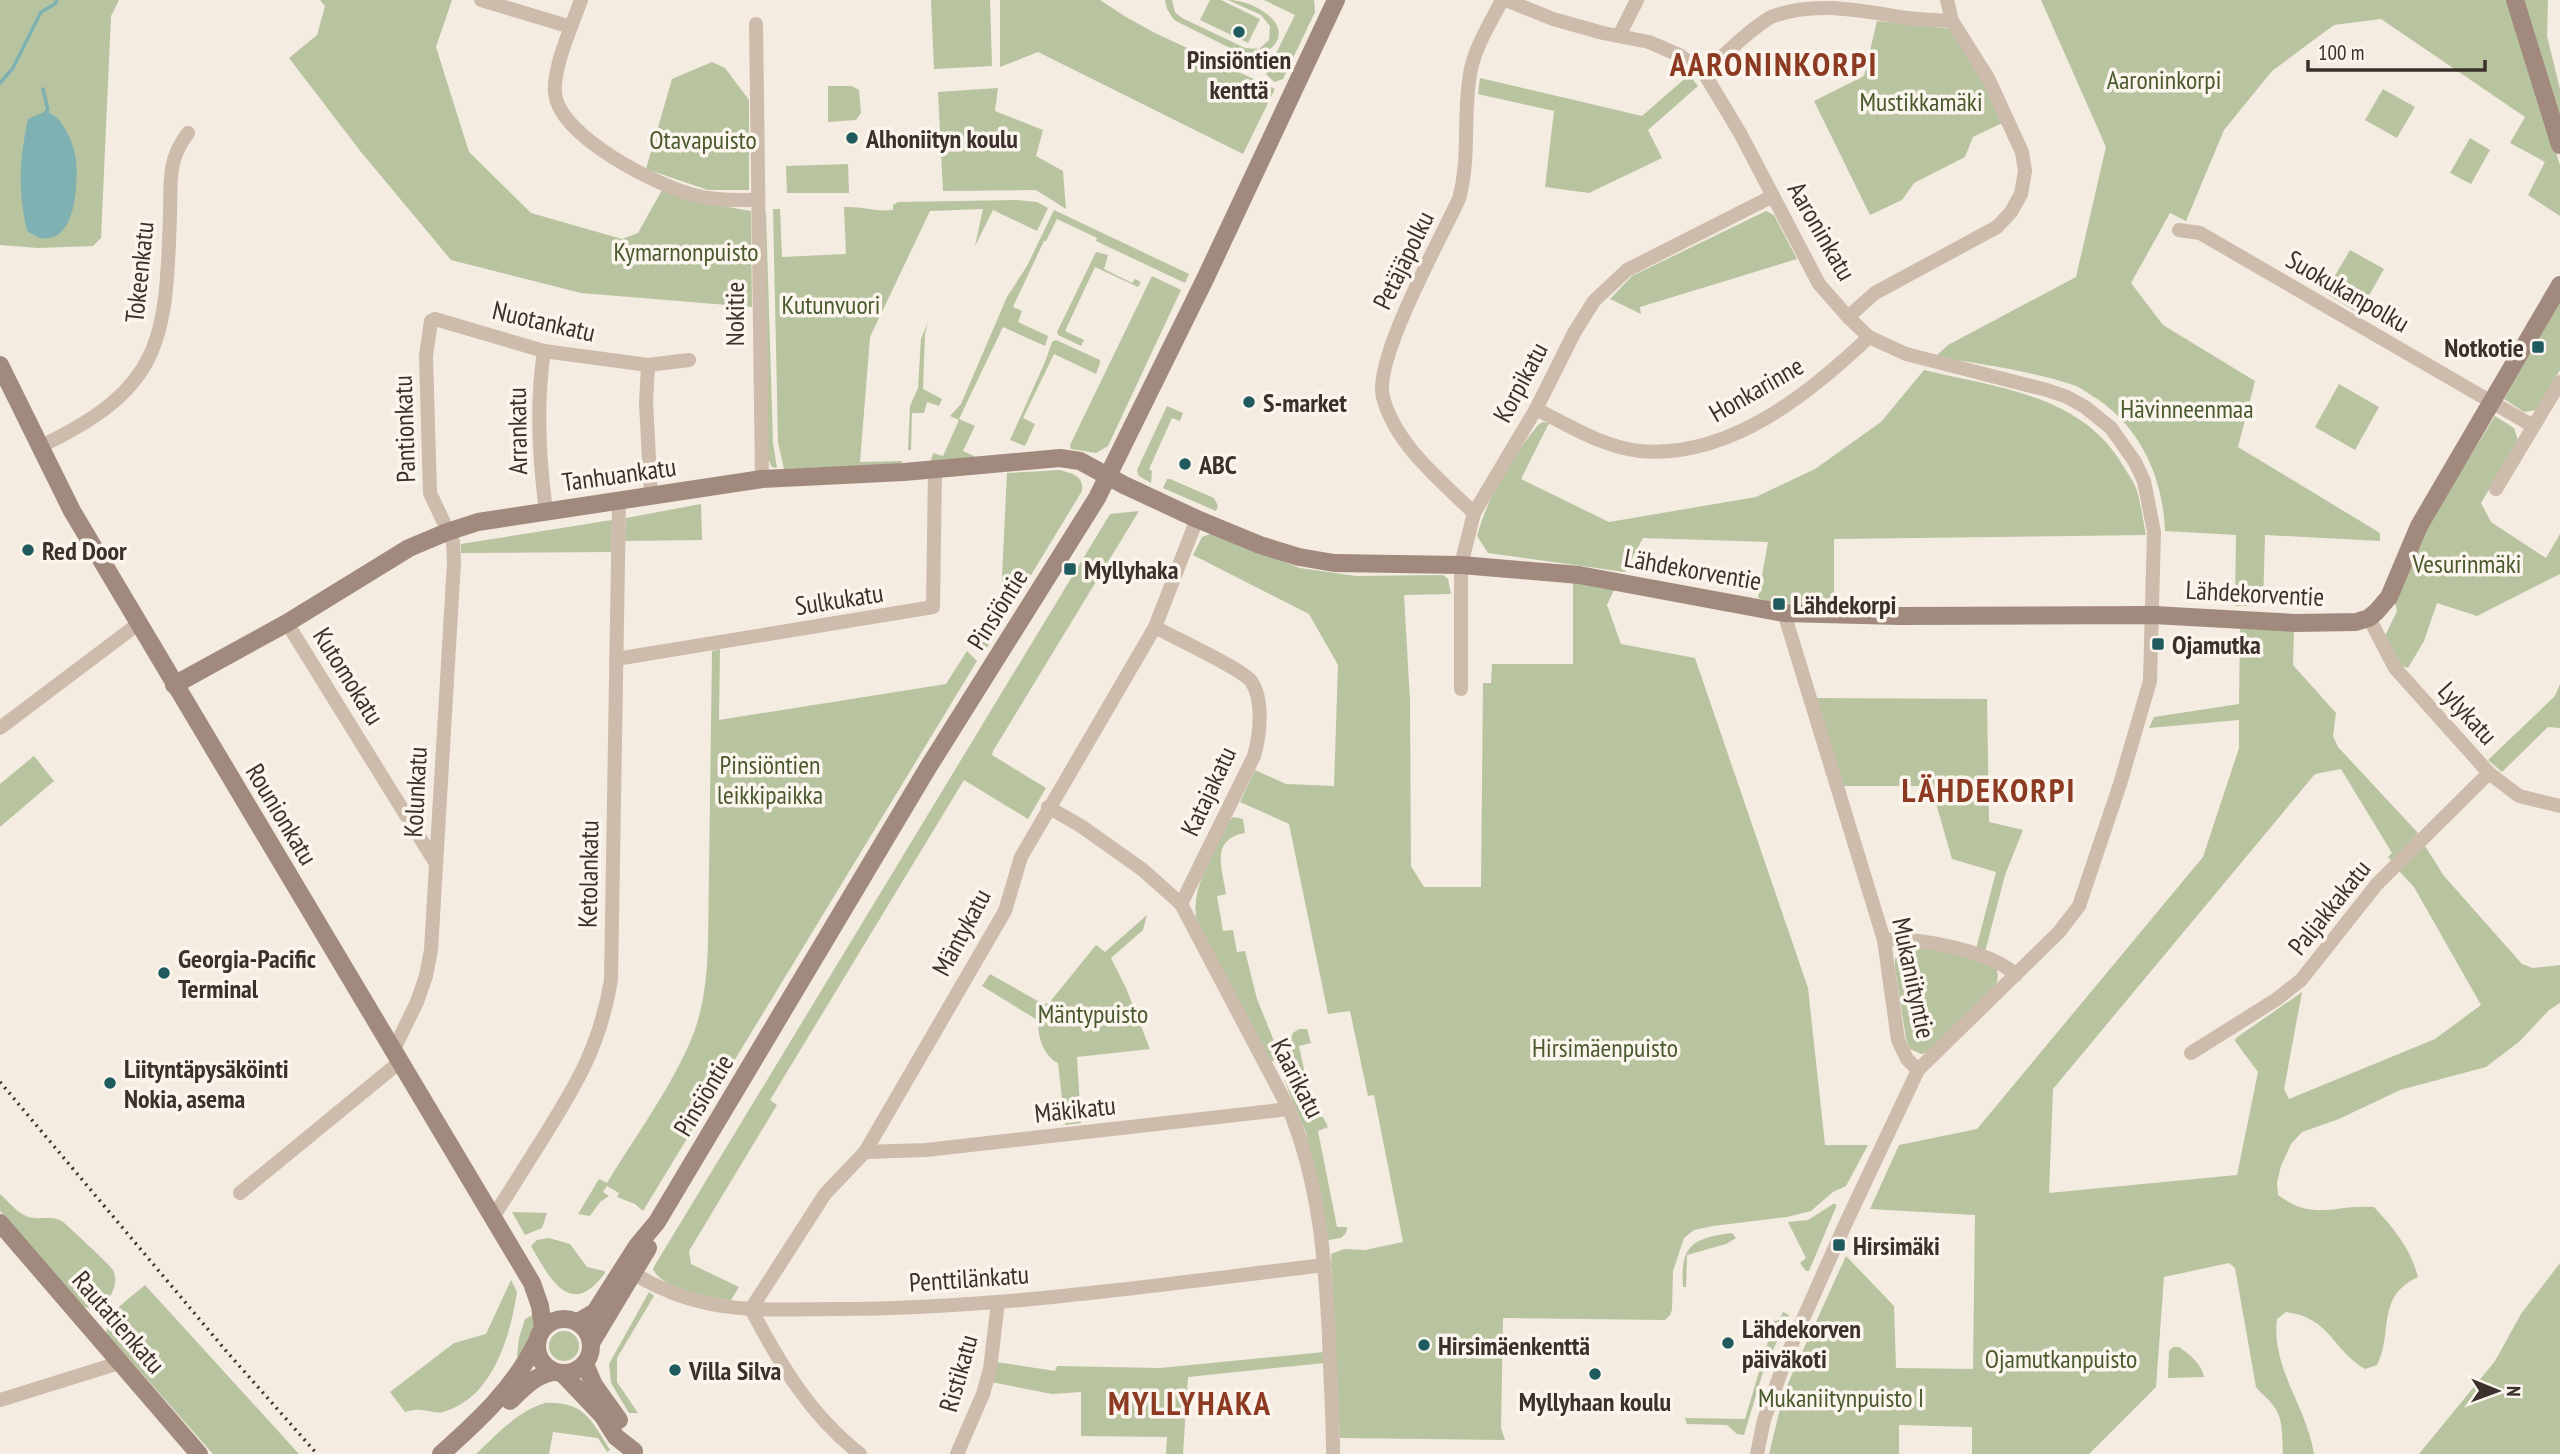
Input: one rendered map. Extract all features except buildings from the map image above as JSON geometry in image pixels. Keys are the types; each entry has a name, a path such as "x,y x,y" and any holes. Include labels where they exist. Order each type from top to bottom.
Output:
{"main road":[{"name":"Pinsiöntie","path":"591,1343 628,1271 637,1245 657,1222 929,766 1108,476 1206,277 1336,0"},
{"path":"2515,0 2560,145"},
{"path":"2369,618 2389,597 2418,526 2560,285"},
{"name":"Rounionkatu","path":"1,371 72,511 532,1283 540,1306 539,1336"},
{"name":"Tanhuankatu","path":"174,685 287,623 409,548 478,523 762,479 935,469 1060,458 1080,461 1108,476"},
{"name":"Lähdekorventie","path":"1108,476 1197,519 1280,552 1335,563 1461,565 1578,575 1784,613 1900,616 2154,615 2340,624 2369,618"},
{"name":"Rautatienkatu","path":"0,1223 199,1454"},
{"name":"Pinsiöntie","path":"572,1321 595,1312 628,1271"},
{"name":"Rounionkatu","path":"532,1283 572,1321"},
{"path":"441,1454 475,1424 505,1392 522,1371 539,1336 550,1322 572,1321 584,1328 591,1343 585,1364 572,1373 540,1375 531,1380 455,1454"},
{"path":"539,1336 540,1360 558,1373 602,1415 616,1437 634,1452"},
{"path":"585,1364 594,1385 626,1431 634,1452"}],"street":[{"path":"481,0 572,27"},
{"path":"581,0 556,74 555,95 562,115 583,138 668,187 699,197 757,200"},
{"name":"Aaroninkatu","path":"1504,0 1553,19 1602,33 1649,42 1679,55 1704,73 1740,133 1819,284 1869,337 1906,354 2067,397 2085,407 2111,428 2135,462 2144,481 2151,507 2154,532 2154,615"},
{"name":"Petäjäpolku","path":"1474,513 1401,435 1391,419 1382,394 1382,375 1395,334 1459,199 1467,154 1471,69 1477,50 1504,0"},
{"path":"1619,36 1637,0"},
{"path":"1848,317 1875,293 1997,228 2011,212 2021,194 2025,171 2022,152 1988,78 1952,20 1947,0"},
{"path":"1704,73 1736,43 1771,17 1803,4 1836,3 1909,18 1952,20"},
{"name":"Nokitie","path":"756,24 762,479"},
{"name":"Tokeenkatu","path":"39,447 92,419 113,403 136,380 147,364 162,320 169,256 172,163 187,134"},
{"name":"Korpikatu","path":"1461,689 1461,565 1474,513 1536,409 1594,301 1611,282 1627,270 1773,196"},
{"name":"Suokukanpolku","path":"2179,230 2200,233 2533,426"},
{"name":"Nuotankatu","path":"431,321 435,319 544,351 648,365 689,360"},
{"name":"Pantionkatu","path":"431,321 426,356 430,493 447,532"},
{"name":"Honkarinne","path":"1536,409 1600,440 1639,451 1675,451 1710,444 1754,424 1802,395 1869,337"},
{"name":"Arrankatu","path":"544,351 539,379 542,481 546,511"},
{"path":"648,365 646,403 651,496"},
{"path":"2496,489 2560,382"},
{"name":"Sulkukatu","path":"615,659 933,607 935,469"},
{"name":"Ketolankatu","path":"492,1217 581,1076 605,1014 611,980 619,501"},
{"name":"Mäntykatu","path":"751,1309 825,1195 865,1152 1005,911 1021,857 1155,627 1197,519"},
{"name":"Kolunkatu","path":"397,1055 426,976 430,950 454,562 453,542 447,532"},
{"name":"Mukaniityntie","path":"1757,1454 1764,1420 1787,1355 1843,1227 1918,1070 1907,1059 1898,1040 1884,940 1784,613"},
{"path":"1918,1070 2059,932 2079,906 2147,696 2152,665 2154,615"},
{"name":"Lylykatu","path":"2369,618 2395,668 2489,773 2519,796 2547,805 2560,806"},
{"name":"Kutomokatu","path":"287,623 435,862"},
{"path":"0,728 138,624"},
{"name":"Katajakatu","path":"1155,627 1247,676 1257,693 1258,702 1258,737 1254,756 1181,904"},
{"name":"Paljakkakatu","path":"2191,1053 2277,999 2301,980 2377,884 2489,773"},
{"name":"Kaarikatu","path":"1048,807 1081,826 1133,863 1181,904 1289,1109 1310,1169 1325,1265 1333,1454"},
{"path":"1884,940 1930,942 1999,962 2016,975"},
{"path":"240,1193 397,1055"},
{"name":"Mäkikatu","path":"865,1152 926,1150 1289,1109"},
{"name":"Penttilänkatu","path":"628,1271 698,1301 751,1309 889,1309 998,1302 1325,1265"},
{"name":"Ristikatu","path":"957,1454 987,1382 998,1302"},
{"path":"751,1309 772,1349 808,1405 860,1454"},
{"path":"0,1400 120,1363"}],"green space":[{"path":"0,0 119,0 111,16 101,238 93,246 38,248 0,245"},
{"name":"Kymarnonpuisto","path":"320,0 452,0 436,47 469,152 531,213 622,239 638,233 662,190 699,202 751,211 752,307 581,293 451,260 361,152 289,58 317,35 325,6"},
{"path":"931,0 990,0 992,66 934,69"},
{"path":"1000,0 1100,0 1155,33 1275,89 1243,154 1038,52 1000,67"},
{"path":"1165,0 1172,0 1175,12 1182,18 1245,48 1259,49 1269,40 1270,26 1261,15 1228,0 1240,1 1263,11 1272,19 1278,27 1278,37 1273,46 1261,55 1242,54 1174,20"},
{"name":"Pinsiöntien kenttä","path":"1210,0 1221,0 1260,19 1248,43 1200,20"},
{"path":"1264,0 1314,0 1315,12 1283,79 1274,82 1266,74 1295,15"},
{"name":"Aaroninkorpi","path":"2041,0 2508,0 2560,165 2560,216 2528,195 2545,162 2510,143 2525,117 2381,19 2334,25 2272,71 2224,130 2186,221 2170,213 2131,283 2163,325 2255,381 2238,447 2380,533 2380,541 2265,535 2263,606 2235,606 2236,535 2165,531 2160,492 2147,456 2137,439 2112,410 2076,386 2022,372 1936,356 1948,345 2076,277 2106,147"},
{"path":"2522,0 2548,0 2547,36 2560,89 2560,124"},
{"name":"Mustikkamäki","path":"1877,21 1952,29 1985,86 2002,123 1973,137 1965,157 1914,183 1902,200 1870,215 1814,101 1864,76"},
{"name":"Otavapuisto","path":"712,62 725,68 749,100 749,190 708,190 646,169 672,79"},
{"path":"1689,75 1698,86 1648,130 1662,158 1589,193 1545,187 1554,111 1478,94 1480,78 1642,116"},
{"path":"828,86 852,86 859,90 861,113 856,120 828,122"},
{"path":"998,88 995,111 1043,130 1036,156 1063,171 1066,209 1036,190 943,191 938,92"},
{"path":"2383,89 2415,107 2397,138 2365,120"},
{"path":"2470,138 2490,150 2471,184 2450,173"},
{"path":"848,164 849,193 787,193 786,166"},
{"name":"Kutunvuori","path":"898,202 1037,202 1048,208 1037,231 993,210 975,246 983,209 930,211 870,337 860,462 902,461 902,464 784,469 778,442 773,209 780,209 782,257 846,254 844,207 893,210 893,205"},
{"path":"1054,210 1189,274 1185,283 1096,241 1097,238 1057,219 1013,307 1022,311 1018,322 1048,336 1045,346 1003,327 959,419 975,426 963,451 974,456 974,461 930,464 933,453 943,456 959,420 950,416 961,404 1007,297 1027,266"},
{"path":"1766,211 1774,215 1797,259 1640,307 1641,314 1610,299 1632,276"},
{"path":"766,213 773,443 777,468 772,467 767,457"},
{"path":"2350,250 2384,269 2364,304 2355,311 2325,293"},
{"path":"1096,252 1108,255 1104,269 1132,283 1135,279 1141,282 1138,287 1095,267 1065,331 1084,340 1081,346 1057,332"},
{"path":"1152,276 1181,290 1108,446 1096,453 1071,449 1070,445"},
{"path":"2560,302 2560,370 2536,410 2524,412 2504,399"},
{"path":"928,322 923,389 942,399 939,406 927,402 924,413 912,413 911,450 908,450 910,406 918,388 921,339"},
{"path":"1056,340 1100,360 1100,363 1096,374 1054,354 1023,418 1035,424 1025,446 1010,440 1052,342"},
{"path":"1924,370 2037,398 2087,425 2108,444 2134,483 2146,535 1834,539 1834,605 1773,603 1758,598 1768,542 1643,538 1625,572 1488,553 1477,536 1502,477 1538,425 1543,422 1549,423 1521,479 1609,522 1756,497 1815,469 1881,422"},
{"path":"2339,384 2379,407 2355,450 2315,427"},
{"path":"1167,406 1183,413 1180,421 1172,418 1149,469 1152,471 1151,483 1139,476 1137,470"},
{"name":"Vesurinmäki","path":"2495,416 2514,428 2518,440 2481,503 2491,522 2546,558 2560,534 2560,574 2477,616 2437,603 2424,641 2408,668 2400,665 2384,638 2397,611 2395,603 2430,521"},
{"path":"1060,470 1079,479 1082,491 985,651 974,640 1001,598 1007,473"},
{"path":"1167,479 1214,498 1218,506 1216,511 1163,488"},
{"path":"701,504 702,540 625,541 626,518"},
{"path":"1139,511 993,751 992,755 1046,788 1028,819 964,780 770,1100 777,1105 689,1251 691,1264 739,1287 731,1300 688,1291 666,1282 653,1269 655,1265 1110,514"},
{"path":"612,520 611,552 461,553 461,544"},
{"name":"Hirsimäenpuisto","path":"1213,533 1300,568 1356,576 1443,575 1448,579 1451,594 1404,595 1410,701 1411,866 1424,887 1481,887 1483,683 1491,683 1492,664 1573,664 1573,582 1614,590 1607,605 1621,644 1695,658 1808,988 1825,1145 1868,1145 1846,1186 1833,1192 1811,1211 1694,1230 1684,1238 1673,1271 1672,1310 1665,1320 1503,1318 1501,1428 1505,1440 1340,1438 1331,1254 1344,1249 1365,1250 1403,1242 1374,1095 1368,1096 1350,1011 1328,1014 1289,824 1240,802 1255,770 1286,784 1334,786 1338,665 1309,614 1193,555 1202,537"},
{"path":"2240,629 2294,630 2293,665 2336,713 2333,736 2338,747 2418,833 2392,861 2388,857 2392,853 2341,769 2315,774 2053,1089 2049,1193 2237,1175 2258,1072 2235,1041 2236,1038 2302,992 2284,1089 2289,1099 2435,1039 2481,1005 2414,887 2399,871 2425,846 2444,876 2522,964 2533,968 2560,965 2560,1003 2549,1010 2520,1041 2486,1067 2400,1090 2339,1119 2302,1132 2291,1144 2281,1166 2277,1182 2278,1195 2303,1208 2314,1210 2374,1207 2400,1239 2415,1266 2418,1277 2405,1285 2391,1305 2382,1353 2377,1365 2365,1369 2322,1327 2301,1315 2286,1312 2277,1319 2279,1354 2314,1454 2283,1454 2279,1415 2256,1387 2235,1268 2229,1263 2164,1277 2156,1387 2089,1454 1972,1454 1972,1427 1899,1425 1899,1454 1769,1454 1784,1392 1846,1256 1894,1306 1896,1368 1973,1369 1975,1215 1870,1209 1899,1145 1977,1129 2203,857 2239,748 2239,720 2149,728 2154,717 2239,704"},
{"name":"Pinsiöntien leikkipaikka","path":"720,649 719,720 946,684 967,651 977,661 643,1211 635,1204 617,1197 619,1193 607,1186 603,1192 609,1196 600,1202 590,1216 578,1214 599,1179 607,1183 664,1092 693,1035 700,1013 708,945 712,651"},
{"path":"2560,684 2560,728 2548,727 2502,772 2488,760 2555,696"},
{"path":"1816,698 1987,699 1989,822 2023,830 2005,875 1985,952 1976,949 1996,872 1952,859 1931,786 1842,786"},
{"path":"34,756 54,781 0,827 0,784"},
{"path":"1233,817 1243,819 1245,833 1234,836 1223,848 1221,865 1226,894 1217,896 1223,931 1233,930 1237,952 1245,951 1257,999 1276,1046 1277,1059 1271,1062 1197,923 1196,902 1200,884 1223,831"},
{"name":"Mäntypuisto","path":"1147,915 1143,930 1111,958 1150,1049 1077,1057 1081,1123 1065,1125 1058,1063 1042,1045 1039,1021 982,986 990,974 1043,1004 1049,1003 1096,945 1105,952"},
{"path":"1905,945 1955,953 1996,968 1998,974 1994,989 1927,1053 1921,1054 1910,1049 1906,1039 1895,968 1895,959"},
{"path":"1299,1029 1307,1029 1311,1043 1299,1046 1314,1117 1323,1117 1328,1127 1318,1131 1337,1227 1347,1227 1341,1238 1328,1240 1306,1133 1285,1082 1285,1054 1293,1033"},
{"path":"0,1194 25,1216 62,1221 113,1270 115,1285 103,1304 89,1308 82,1306 0,1211"},
{"path":"1836,1204 1836,1207 1809,1271 1806,1271 1800,1263 1806,1258 1788,1222 1808,1220"},
{"path":"512,1212 547,1213 542,1228 525,1235"},
{"path":"1732,1233 1736,1238 1726,1244 1687,1255 1686,1287 1683,1287 1684,1262 1687,1253 1692,1246 1707,1238"},
{"path":"549,1238 570,1244 587,1267 605,1273 593,1287 582,1293 572,1294 562,1290 546,1271 531,1246 537,1240"},
{"path":"2560,1263 2560,1454 2419,1454 2495,1361 2521,1314"},
{"path":"511,1280 517,1292 510,1328 487,1380 475,1394 460,1405 443,1412 405,1412 390,1392 454,1343 486,1334"},
{"path":"145,1285 299,1454 213,1454 107,1334 109,1320 114,1313"},
{"path":"649,1292 654,1296 617,1358 617,1382 638,1413 629,1413 611,1383 609,1364"},
{"path":"1783,1312 1789,1315 1763,1372 1744,1435 1737,1434 1727,1425 1687,1424 1685,1418 1745,1419 1774,1321 1779,1320"},
{"path":"534,1314 534,1329 520,1360 517,1356 519,1338 525,1319"},
{"path":"564,1331 575,1335 579,1346 575,1357 564,1361 553,1357 549,1346 553,1335"},
{"path":"2173,1347 2179,1347 2191,1356 2198,1363 2204,1377 2168,1378 2169,1351"},
{"path":"1324,1352 1324,1363 1188,1377 1183,1454 1166,1454 1167,1437 1081,1436 1081,1392 1052,1394 991,1382 996,1362 1055,1371 1057,1366 1160,1368"},
{"path":"545,1403 569,1405 578,1409 592,1422 610,1450 607,1452 598,1438 553,1432 549,1454 476,1454 516,1418"}],"water":[{"path":"46,111 58,119 70,139 76,160 76,182 73,210 68,222 62,231 53,237 41,238 27,231 21,175 28,119"}],"waterway":[{"path":"0,83 13,68 41,12 57,0"},
{"path":"43,89 48,110 46,111"}],"railway":[{"path":"0,1082 227,1352 317,1454"}],"place":[{"name":"Pinsiöntien kenttä","path":"1239,32"},
{"name":"Alhoniityn koulu","path":"852,138"},
{"name":"Notkotie","path":"2538,347"},
{"name":"S-market","path":"1249,402"},
{"name":"ABC","path":"1185,464"},
{"name":"Red Door","path":"28,550"},
{"name":"Myllyhaka","path":"1070,569"},
{"name":"Lähdekorpi","path":"1779,604"},
{"name":"Ojamutka","path":"2158,644"},
{"name":"Georgia-Pacific Terminal","path":"164,973"},
{"name":"Liityntäpysäköinti Nokia, asema","path":"110,1083"},
{"name":"Hirsimäki","path":"1839,1245"},
{"name":"Lähdekorven päiväkoti","path":"1728,1343"},
{"name":"Hirsimäenkenttä","path":"1424,1345"},
{"name":"Villa Silva","path":"675,1370"},
{"name":"Myllyhaan koulu","path":"1595,1374"}],"district":[{"name":"AARONINKORPI","path":"1774,63"},
{"name":"LÄHDEKORPI","path":"1989,789"},
{"name":"MYLLYHAKA","path":"1190,1402"}],"park label":[{"name":"Hävinneenmaa","path":"2187,408"},
{"name":"Ojamutkanpuisto","path":"2061,1358"},
{"name":"Mukaniitynpuisto I","path":"1841,1397"}]}
